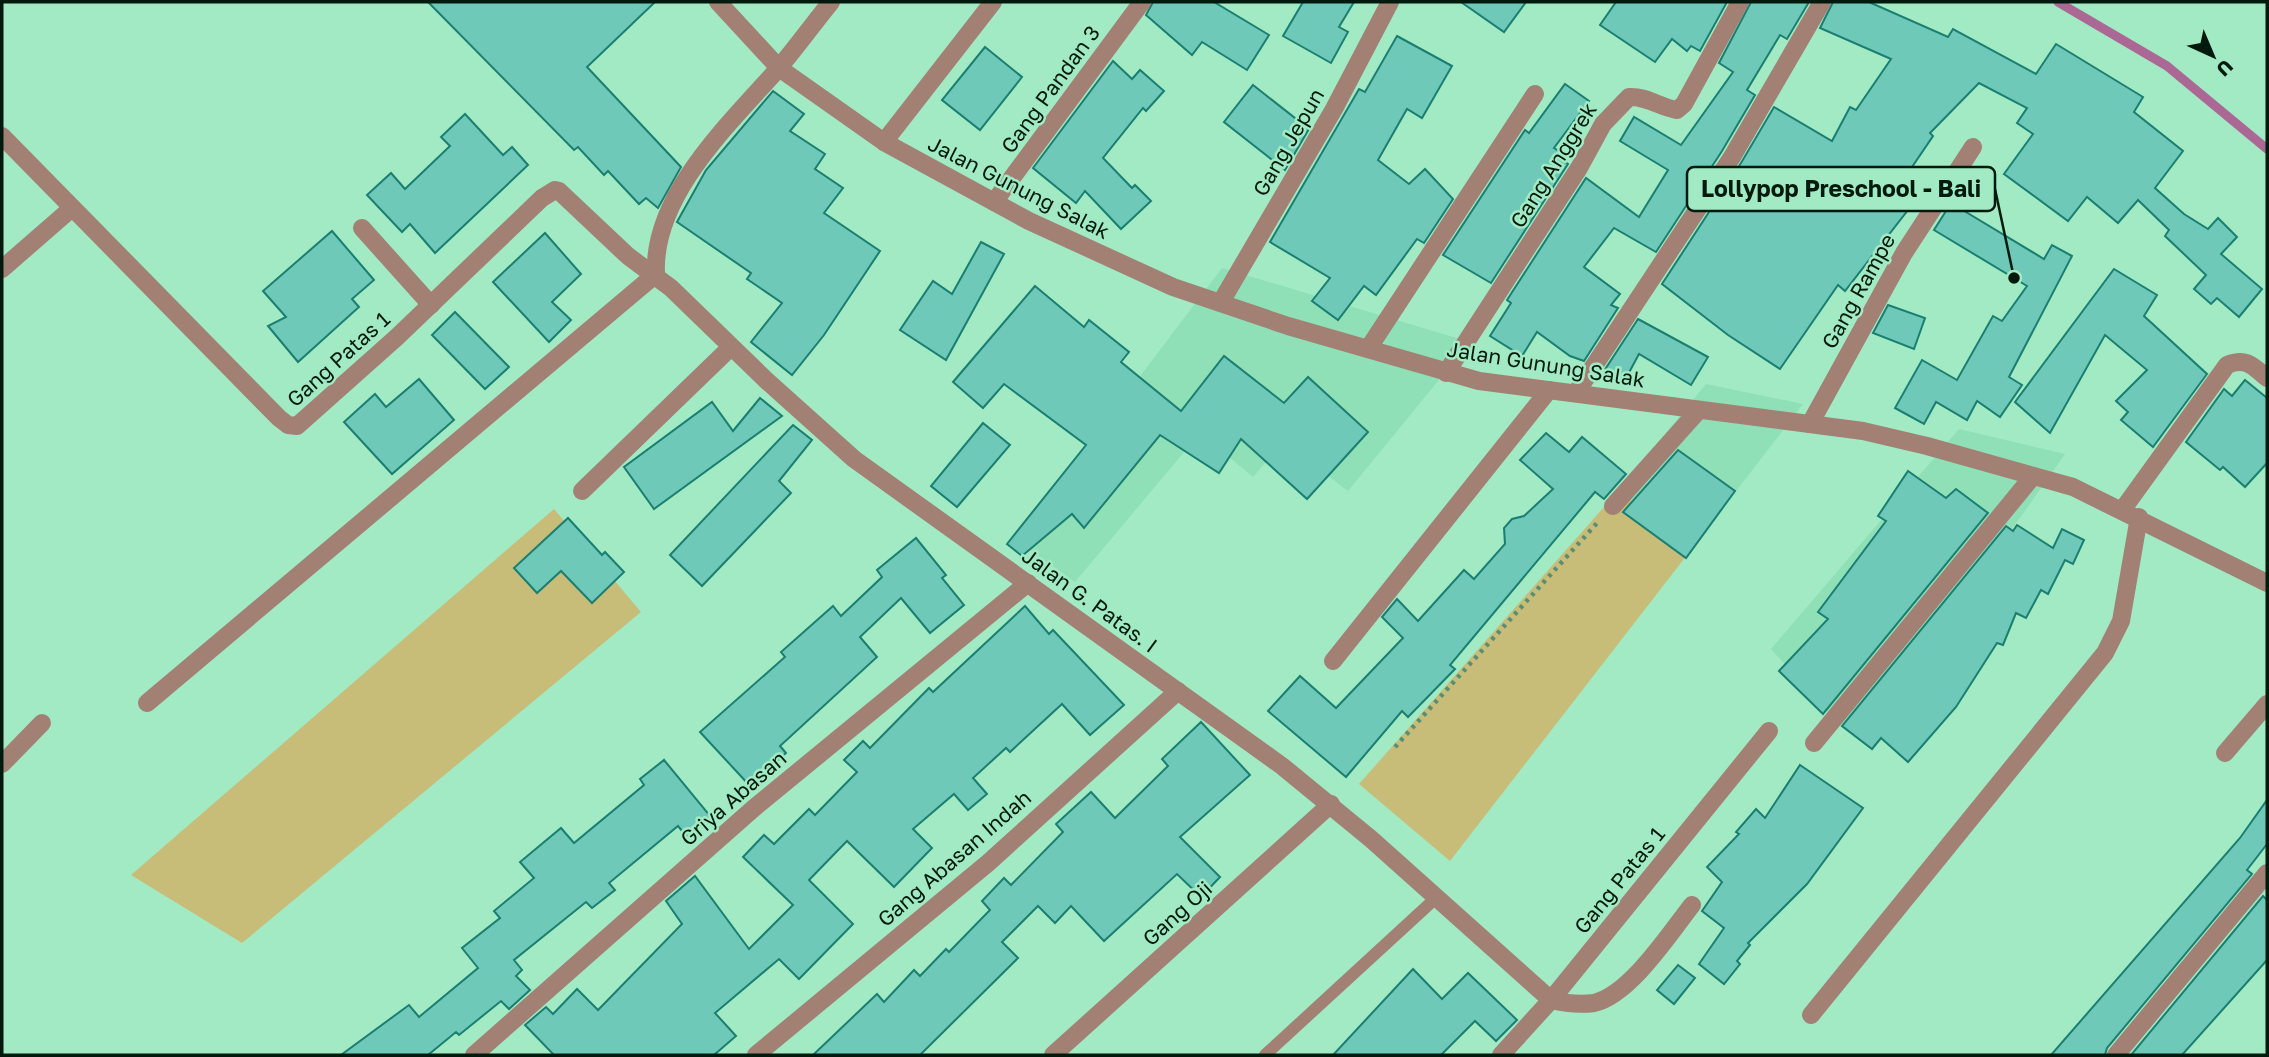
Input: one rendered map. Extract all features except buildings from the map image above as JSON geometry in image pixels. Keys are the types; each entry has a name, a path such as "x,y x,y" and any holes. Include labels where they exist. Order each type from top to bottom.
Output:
{"street":[{"name":"Jalan Gunung Salak","path":"718,2 779,68 884,142 994,202 1173,288 1446,373 1698,411 1810,424 1902,440 2073,487 2131,513 2267,583"},
{"path":"147,703 656,274 658,241 683,185 723,128 779,68 831,2"},
{"path":"884,142 993,2"},
{"name":"Gang Pandan 3","path":"994,202 1142,2"},
{"name":"Gang Jepun","path":"1221,302 1334,109 1390,2"},
{"name":"Gang Anggrek","path":"1446,373 1579,168 1603,124 1629,97 1643,97 1677,110 1684,104 1741,2"},
{"path":"1576,393 1732,157 1822,2"},
{"path":"1368,349 1535,94"},
{"name":"Gang Patas 1","path":"2,136 288,425 297,426 308,419 555,190 572,200 628,256 656,274"},
{"name":"Gang Rampe","path":"1810,424 1904,253 1973,147"},
{"path":"2,269 72,208"},
{"path":"362,229 431,305"},
{"name":"Jalan G. Patas. I","path":"656,274 731,347 854,459 1331,804 1551,1000"},
{"path":"582,491 731,347"},
{"path":"1811,1015 2105,653 2121,621 2131,513 2227,365 2238,360 2248,362 2267,378"},
{"path":"1333,661 1549,390"},
{"path":"1613,506 1698,411"},
{"path":"1814,743 2033,476"},
{"name":"Griya Abasan","path":"474,1055 754,808 1028,583"},
{"name":"Gang Abasan Indah","path":"757,1055 988,863 1178,691"},
{"path":"2225,753 2267,704"},
{"path":"2,764 42,723"},
{"name":"Gang Patas 1","path":"1501,1055 1551,1000 1769,731"},
{"name":"Gang Oji","path":"1053,1055 1331,804"},
{"path":"2116,1055 2267,873"},
{"path":"1551,1000 1569,1004 1595,1002 1616,990 1643,967 1692,905"}],"lane":[{"path":"1265,1055 1437,897"}],"path":[{"path":"1395,747 1613,506"}],"shaded area":[{"path":"1222,268 1470,342 1348,491 1283,442 1253,477 1200,433 1075,582 1016,540"},
{"path":"1706,384 1803,404 1687,555 1620,489"},
{"path":"1959,429 2065,454 1957,607 1915,655 1841,726 1771,649"},
{"path":"1620,489 1687,555 1450,861 1359,784"},
{"path":"554,509 641,612 242,943 131,875"}],"waterway":[{"path":"2058,2 2167,66 2267,149"}],"place":[{"name":"Lollypop Preschool - Bali","path":"2014,278"}]}
